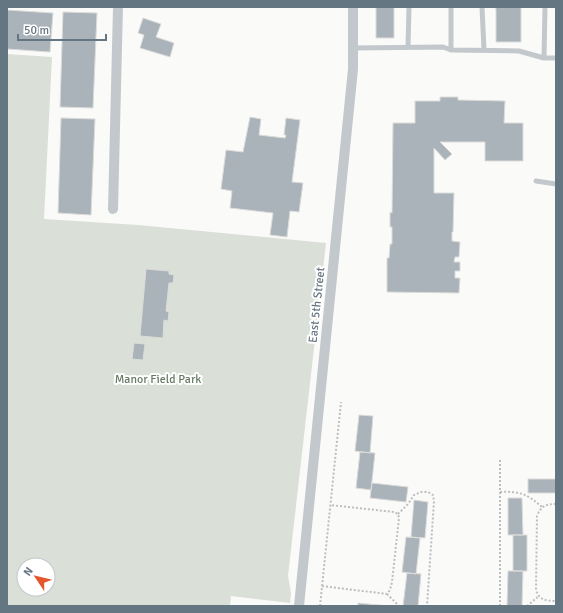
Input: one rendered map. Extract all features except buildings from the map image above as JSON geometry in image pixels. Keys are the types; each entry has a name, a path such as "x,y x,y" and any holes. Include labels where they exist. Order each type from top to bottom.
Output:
{"street":[{"path":"113,209 118,7"},
{"name":"East 5th Street","path":"299,606 349,109 354,48 354,7"}],"lane":[{"path":"408,47 409,7"},
{"path":"451,7 451,50"},
{"path":"482,7 484,50"},
{"path":"544,58 545,7"},
{"path":"354,48 443,47 451,50 518,51 544,58 556,58"},
{"path":"536,181 556,184"}],"path":[{"path":"320,606 341,402"},
{"path":"500,458 500,606"},
{"path":"398,514 408,504 414,495 421,492 428,492 433,495 434,501 427,606"},
{"path":"500,492 515,492 524,494 542,507"},
{"path":"556,504 545,505 542,507 537,516 536,590 539,596 545,601 556,601"},
{"path":"330,505 394,512 398,514"},
{"path":"387,594 390,590 392,582 399,518 398,514"},
{"path":"322,586 387,594 399,606"},
{"path":"527,606 539,596"}],"green space":[{"name":"Manor Field Park","path":"7,54 52,57 44,219 138,225 326,243 288,576 291,593 290,603 231,596 230,606 7,606"}]}
